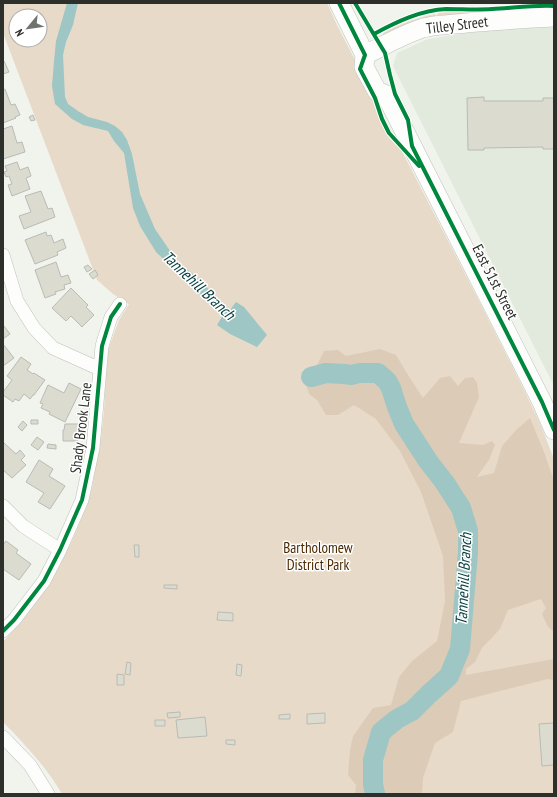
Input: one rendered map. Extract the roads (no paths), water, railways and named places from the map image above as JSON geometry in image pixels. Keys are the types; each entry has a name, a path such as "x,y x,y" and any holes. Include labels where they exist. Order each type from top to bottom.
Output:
{"main road":[{"name":"East 51st Street","path":"339,3 365,55 364,66 377,91 386,96 542,402 554,430"},
{"name":"Tilley Street","path":"365,55 422,28 440,25 536,17 554,17"}],"street":[{"path":"3,255 17,301 34,328 53,348 100,369"},
{"name":"Shady Brook Lane","path":"3,631 14,620 44,581 60,550 82,500 94,448 102,346 111,317 120,304"},
{"path":"3,506 23,526 60,550"},
{"path":"3,737 30,765 48,794"}],"water":[{"path":"67,3 78,3 73,25 66,42 63,55 65,97 68,104 88,117 107,122 122,132 127,140 132,154 140,194 155,229 177,261 193,274 230,310 236,302 244,307 267,335 257,347 230,334 217,325 223,315 156,252 140,226 133,208 124,153 108,131 83,125 72,119 55,104 52,86 56,41"}],"waterway":[{"name":"Tannehill Branch","path":"311,377 326,373 352,375 359,373 378,373 387,381 404,424 461,508 468,531 468,552 460,649 449,676 412,711 397,719 381,732 373,760 373,784 375,794"}],"park label":[{"name":"Bartholomew District Park","path":"318,556"}]}
